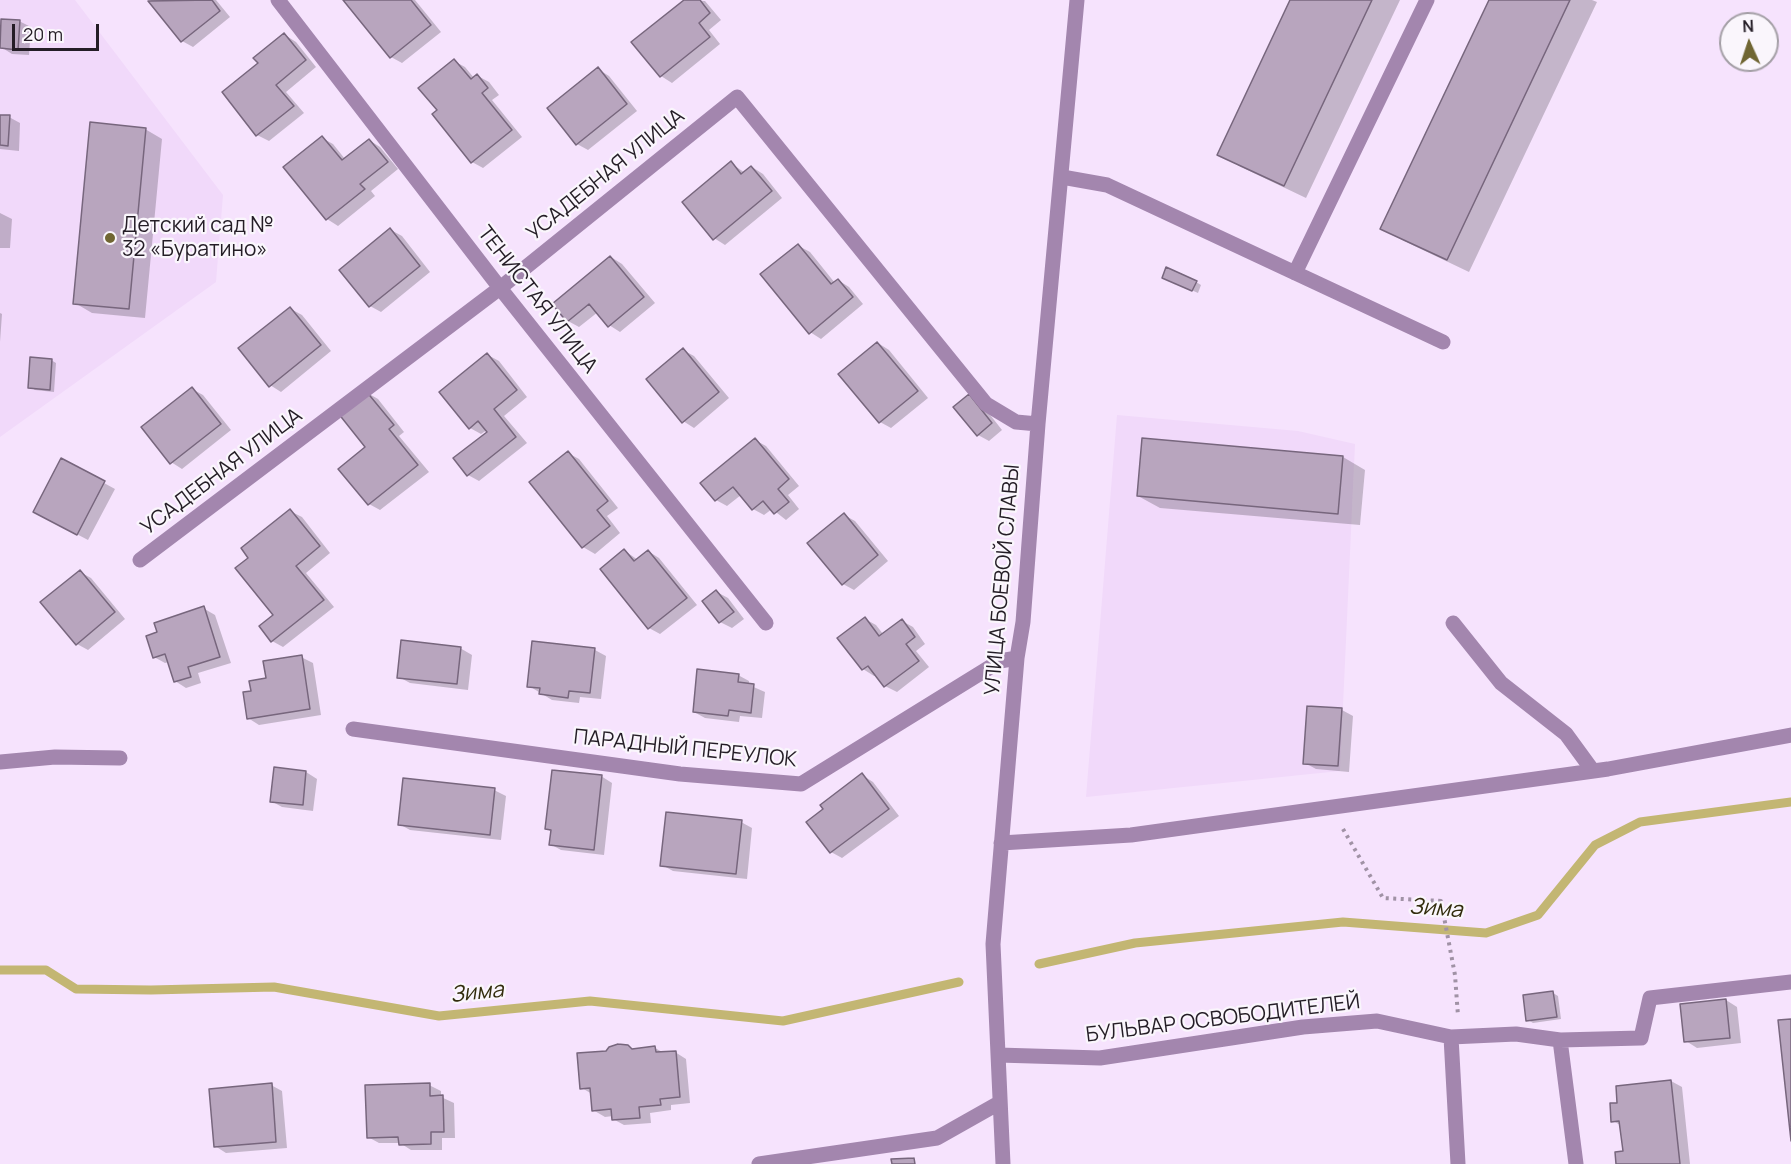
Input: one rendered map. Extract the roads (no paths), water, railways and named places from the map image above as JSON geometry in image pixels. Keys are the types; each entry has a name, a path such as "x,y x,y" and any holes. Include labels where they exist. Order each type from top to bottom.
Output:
{"street":[{"name":"ТЕНИСТАЯ УЛИЦА","path":"278,0 500,288 766,623"},
{"name":"УЛИЦА БОЕВОЙ СЛАВЫ","path":"1003,1164 993,944 1077,0"},
{"path":"1295,273 1427,0"},
{"name":"УСАДЕБНАЯ УЛИЦА","path":"140,560 500,288 737,97 986,404 1016,422 1038,424"},
{"path":"1062,177 1107,185 1443,342"},
{"path":"1453,623 1501,683 1566,734 1593,771"},
{"name":"ПАРАДНЫЙ ПЕРЕУЛОК","path":"353,729 680,774 801,784 1000,661 1017,658"},
{"path":"1001,843 1131,835 1593,771 1791,735"},
{"path":"0,762 55,757 120,758"},
{"name":"БУЛЬВАР ОСВОБОДИТЕЛЕЙ","path":"998,1055 1100,1058 1303,1027 1377,1021 1455,1037 1516,1034 1560,1040 1641,1038 1650,998 1791,982"},
{"path":"1455,1037 1458,1164"},
{"path":"1560,1040 1576,1164"},
{"path":"759,1164 937,1138 999,1102"}],"waterway":[{"name":"Зима","path":"1039,964 1135,943 1343,922 1486,933 1538,915 1595,845 1640,822 1791,802"},
{"name":"Зима","path":"0,970 46,970 76,989 274,987 439,1016 590,1001 783,1021 959,982"}],"place":[{"name":"Детский сад № 32 «Буратино»","path":"110,238"}]}
